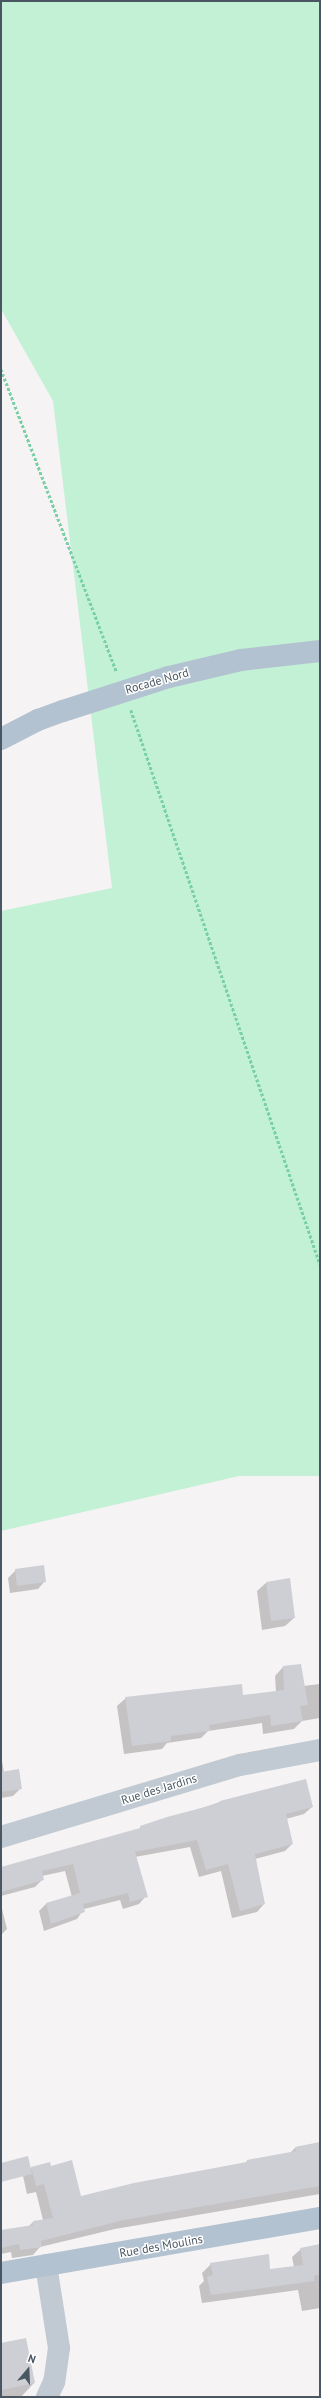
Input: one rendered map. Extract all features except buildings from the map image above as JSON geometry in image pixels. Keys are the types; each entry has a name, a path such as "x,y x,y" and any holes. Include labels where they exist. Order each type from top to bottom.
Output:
{"main road":[{"name":"Rocade Nord","path":"1,739 38,720 169,677 241,660 320,651"},
{"name":"Rue des Moulins","path":"1,2273 320,2218"}],"street":[{"name":"Rue des Jardins","path":"1,1837 240,1765 320,1750"},
{"path":"46,2265 59,2348 54,2382 47,2397"}],"path":[{"path":"1,369 80,572"},
{"path":"157,782 320,1264"}],"green space":[{"path":"1,1 320,1 320,1476 239,1476 1,1531 1,911 112,888 53,401 1,309"}]}
